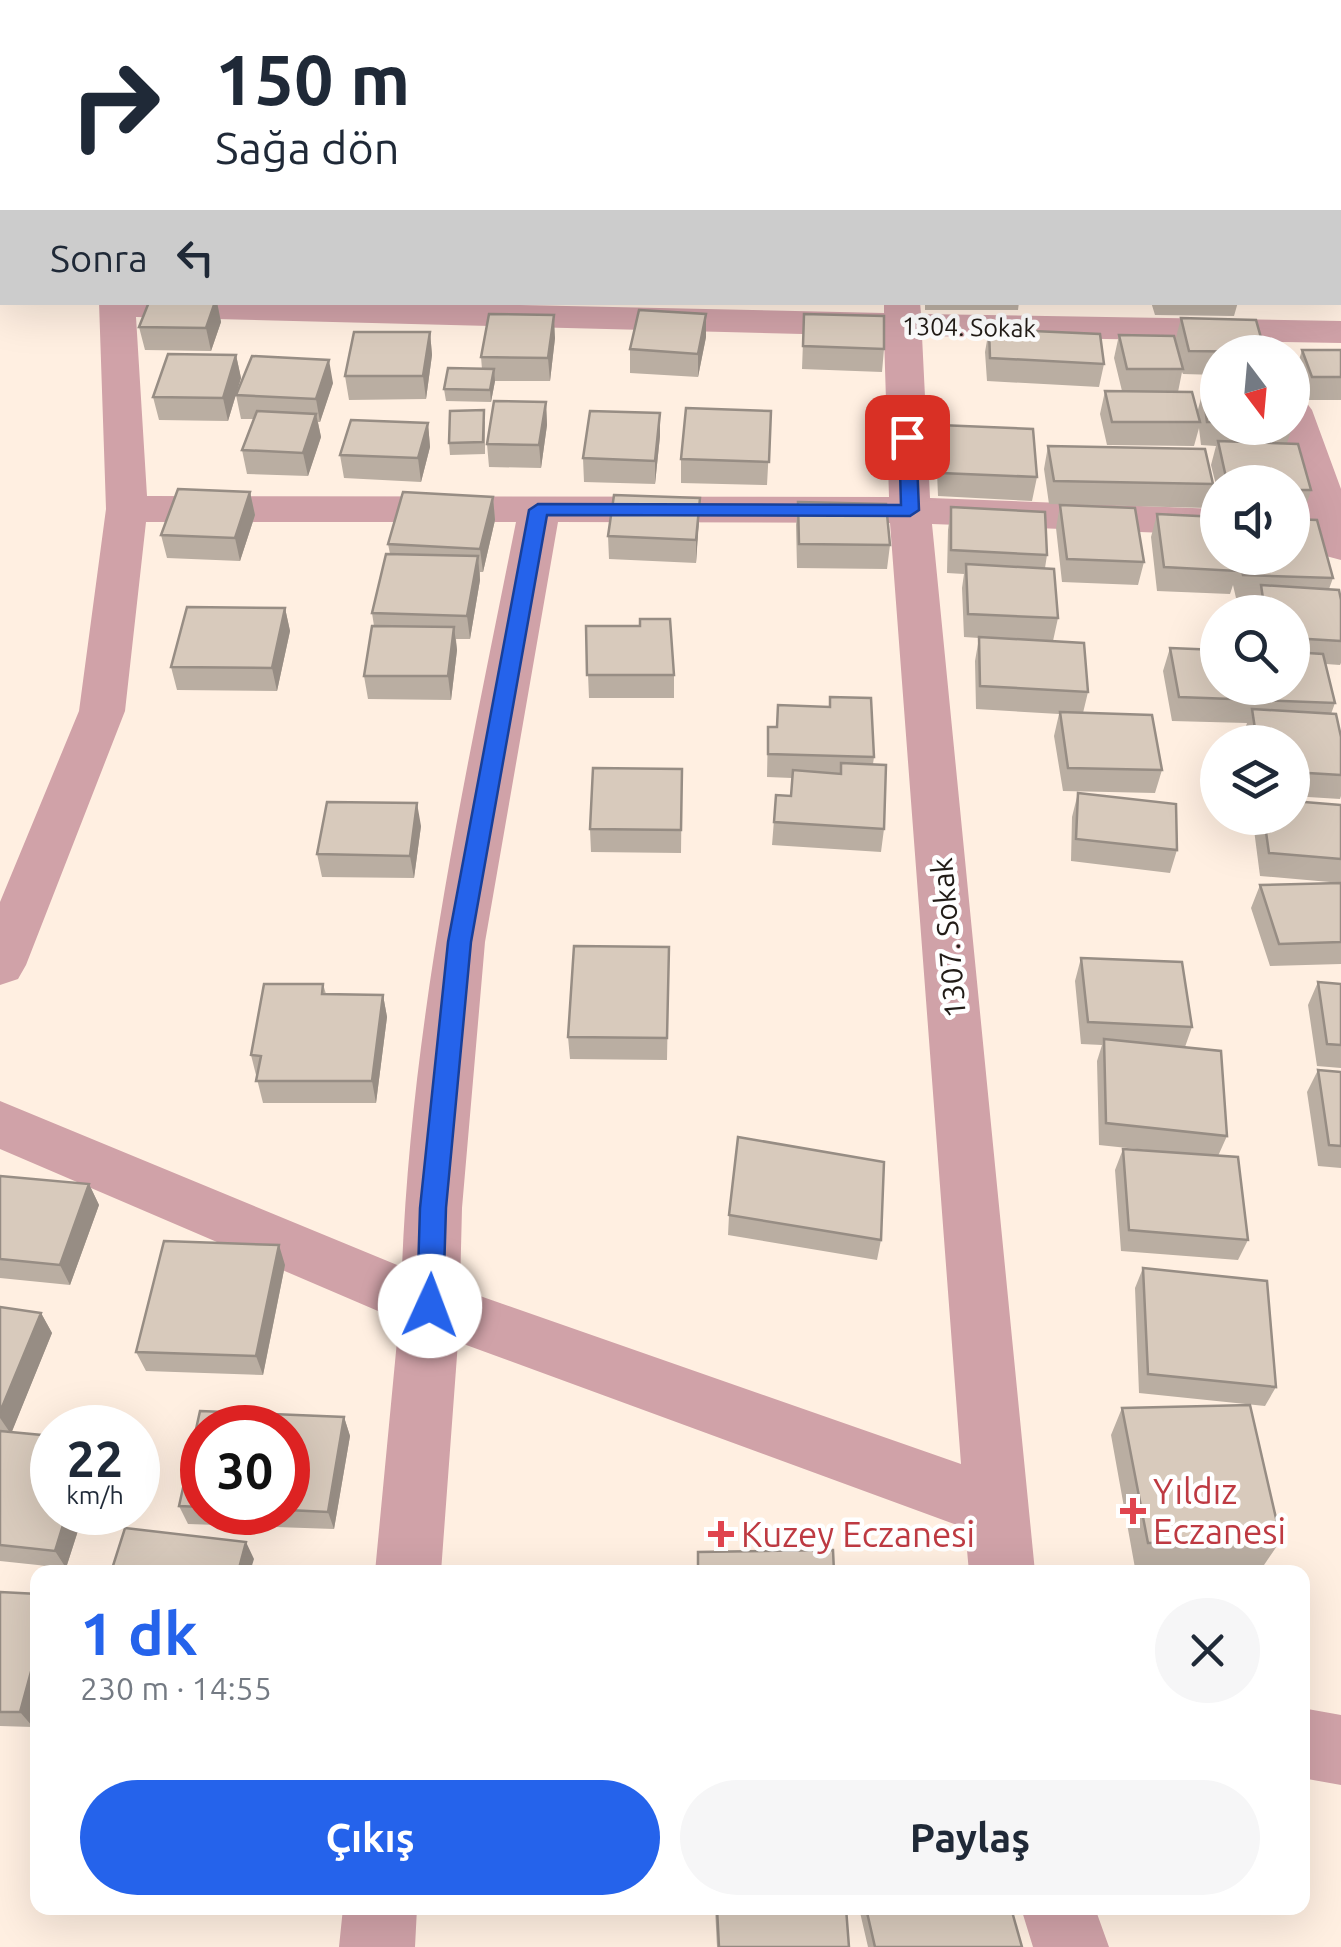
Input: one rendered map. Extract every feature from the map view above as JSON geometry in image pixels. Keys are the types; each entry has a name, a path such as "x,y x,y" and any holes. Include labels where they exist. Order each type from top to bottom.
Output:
{"street":[{"path":"0,965 102,711 127,508 117,305"},
{"name":"1304. Sokak","path":"179,305 902,314 1341,332"},
{"name":"1307. Sokak","path":"902,314 910,510 1002,1565"},
{"path":"1305,445 1339,533"},
{"path":"127,508 910,510 1200,521"},
{"path":"409,1565 430,1306 433,1208 460,942 538,510"},
{"path":"1310,527 1339,533"},
{"path":"0,1124 430,1306 1000,1510"},
{"path":"1310,1744 1341,1750"},
{"path":"377,1947 379,1915"},
{"path":"1060,1915 1071,1947"}],"building":[{"path":"148,305 214,305 206,328 139,327"},
{"path":"639,310 706,314 698,354 630,349"},
{"path":"489,314 554,315 548,358 481,357"},
{"path":"804,314 884,316 884,349 803,346"},
{"path":"1181,318 1256,320 1260,335 1200,335 1200,351 1189,351"},
{"path":"989,329 1100,334 1104,364 990,358"},
{"path":"354,332 430,332 423,376 345,376"},
{"path":"1119,335 1174,336 1183,369 1127,369"},
{"path":"1310,350 1341,350 1341,377 1312,377"},
{"path":"168,354 236,355 223,398 153,397"},
{"path":"252,356 329,360 316,399 236,395"},
{"path":"448,368 494,369 490,390 444,389"},
{"path":"1105,391 1192,392 1200,422 1112,422"},
{"path":"494,401 546,402 539,445 487,444"},
{"path":"686,408 771,411 769,462 681,459"},
{"path":"484,410 483,442 449,443 450,411"},
{"path":"257,411 316,414 303,453 242,450"},
{"path":"590,411 660,413 655,461 583,458"},
{"path":"351,420 428,423 418,458 340,455"},
{"path":"939,425 1033,429 1037,477 941,473"},
{"path":"1219,445 1298,445 1304,465 1223,465"},
{"path":"1048,446 1205,449 1209,465 1200,465 1200,484 1054,481"},
{"path":"178,489 250,492 235,538 161,535"},
{"path":"403,492 493,497 480,549 388,544"},
{"path":"614,495 700,498 696,540 608,536"},
{"path":"798,502 886,504 890,545 799,544"},
{"path":"1060,505 1135,508 1144,562 1067,559"},
{"path":"951,507 1045,512 1047,555 951,550"},
{"path":"1157,514 1200,516 1200,569 1164,567"},
{"path":"1310,520 1317,520 1333,578 1243,575 1310,575"},
{"path":"386,554 478,556 467,616 372,613"},
{"path":"966,564 1054,569 1058,618 968,614"},
{"path":"1261,585 1339,590 1341,641 1310,639 1310,595 1262,595"},
{"path":"187,607 285,608 272,668 171,667"},
{"path":"640,619 670,619 674,675 587,675 586,626 640,626"},
{"path":"372,626 454,627 448,676 364,676"},
{"path":"979,637 1084,643 1088,692 980,686"},
{"path":"1170,648 1200,649 1200,698 1179,697"},
{"path":"1310,653 1323,654 1335,703 1310,702"},
{"path":"830,697 871,698 874,757 768,754 768,727 777,727 778,705 830,707"},
{"path":"1252,709 1336,714 1341,737 1341,775 1310,773 1310,725 1254,725"},
{"path":"1060,712 1152,715 1162,770 1068,768"},
{"path":"841,763 886,765 884,829 774,822 776,795 791,796 793,770 841,774"},
{"path":"593,768 682,769 681,830 590,829"},
{"path":"1078,793 1176,804 1177,850 1076,839"},
{"path":"327,802 417,803 410,856 317,854"},
{"path":"1310,802 1341,805 1341,859 1269,853 1266,835 1310,835"},
{"path":"1341,883 1341,942 1279,944 1260,885"},
{"path":"574,946 669,947 667,1038 568,1037"},
{"path":"1081,958 1182,962 1192,1027 1088,1022"},
{"path":"1318,982 1341,984 1341,1045 1327,1044"},
{"path":"264,984 323,984 322,994 383,995 372,1081 256,1081 261,1056 251,1055"},
{"path":"1104,1039 1221,1051 1227,1136 1106,1123"},
{"path":"1318,1070 1341,1072 1341,1146 1329,1145"},
{"path":"738,1137 884,1162 881,1240 729,1215"},
{"path":"1123,1149 1238,1157 1248,1240 1129,1230"},
{"path":"0,1176 89,1184 60,1265 0,1259"},
{"path":"164,1241 279,1245 256,1356 136,1352"},
{"path":"1143,1268 1267,1281 1276,1387 1148,1374"},
{"path":"0,1307 41,1313 0,1412"},
{"path":"1250,1405 1281,1540 1148,1543 1122,1408"},
{"path":"310,1416 344,1417 328,1512 310,1511"},
{"path":"0,1431 30,1434 30,1535 60,1535 55,1551 0,1545"},
{"path":"160,1532 246,1542 240,1565 113,1565 123,1535"},
{"path":"833,1550 834,1565 698,1565 698,1552"},
{"path":"0,1592 30,1594 30,1675 20,1712 0,1712"},
{"path":"717,1915 847,1915 849,1947 719,1947"},
{"path":"868,1915 1013,1915 1022,1947 875,1947"}],"place":[{"name":"Yıldız Eczanesi","path":"1133,1511"},
{"name":"Kuzey Eczanesi","path":"721,1534"}],"route":[{"path":"430,1306 433,1208 460,942 538,510 910,510 907,437"}]}
